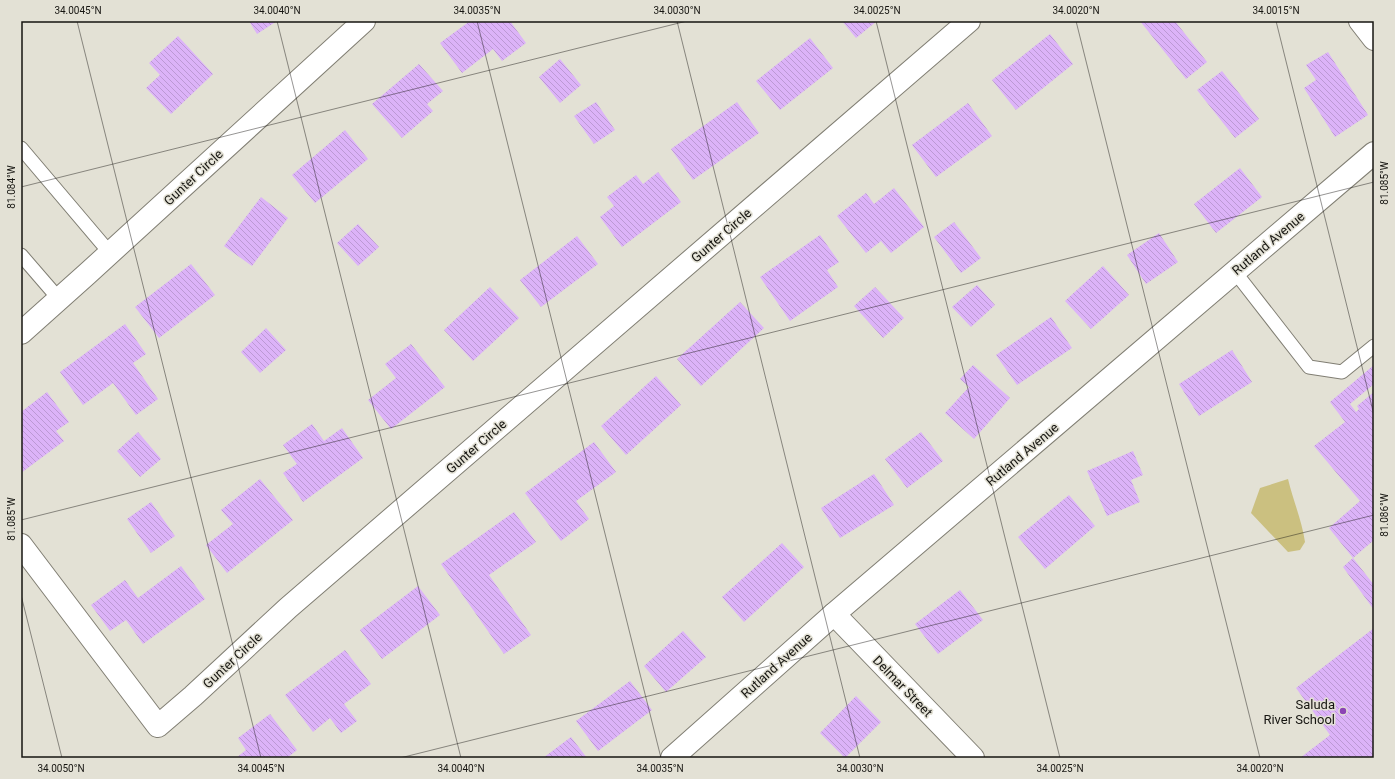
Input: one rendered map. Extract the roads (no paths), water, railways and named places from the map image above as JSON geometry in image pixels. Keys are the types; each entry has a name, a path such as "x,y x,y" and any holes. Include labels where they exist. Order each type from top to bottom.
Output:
{"street":[{"name":"Gunter Circle","path":"21,333 364,21"},
{"name":"Gunter Circle","path":"21,545 158,726 193,696 288,608 969,21"},
{"path":"1360,21 1374,39"},
{"name":"Rutland Avenue","path":"672,758 834,614 1374,153"},
{"name":"Delmar Street","path":"834,614 972,758"}],"lane":[{"path":"21,148 110,253"},
{"path":"21,255 59,299"},
{"path":"1235,272 1309,368 1342,372 1374,346"}],"place":[{"name":"Saluda River School","path":"1343,711"}]}
